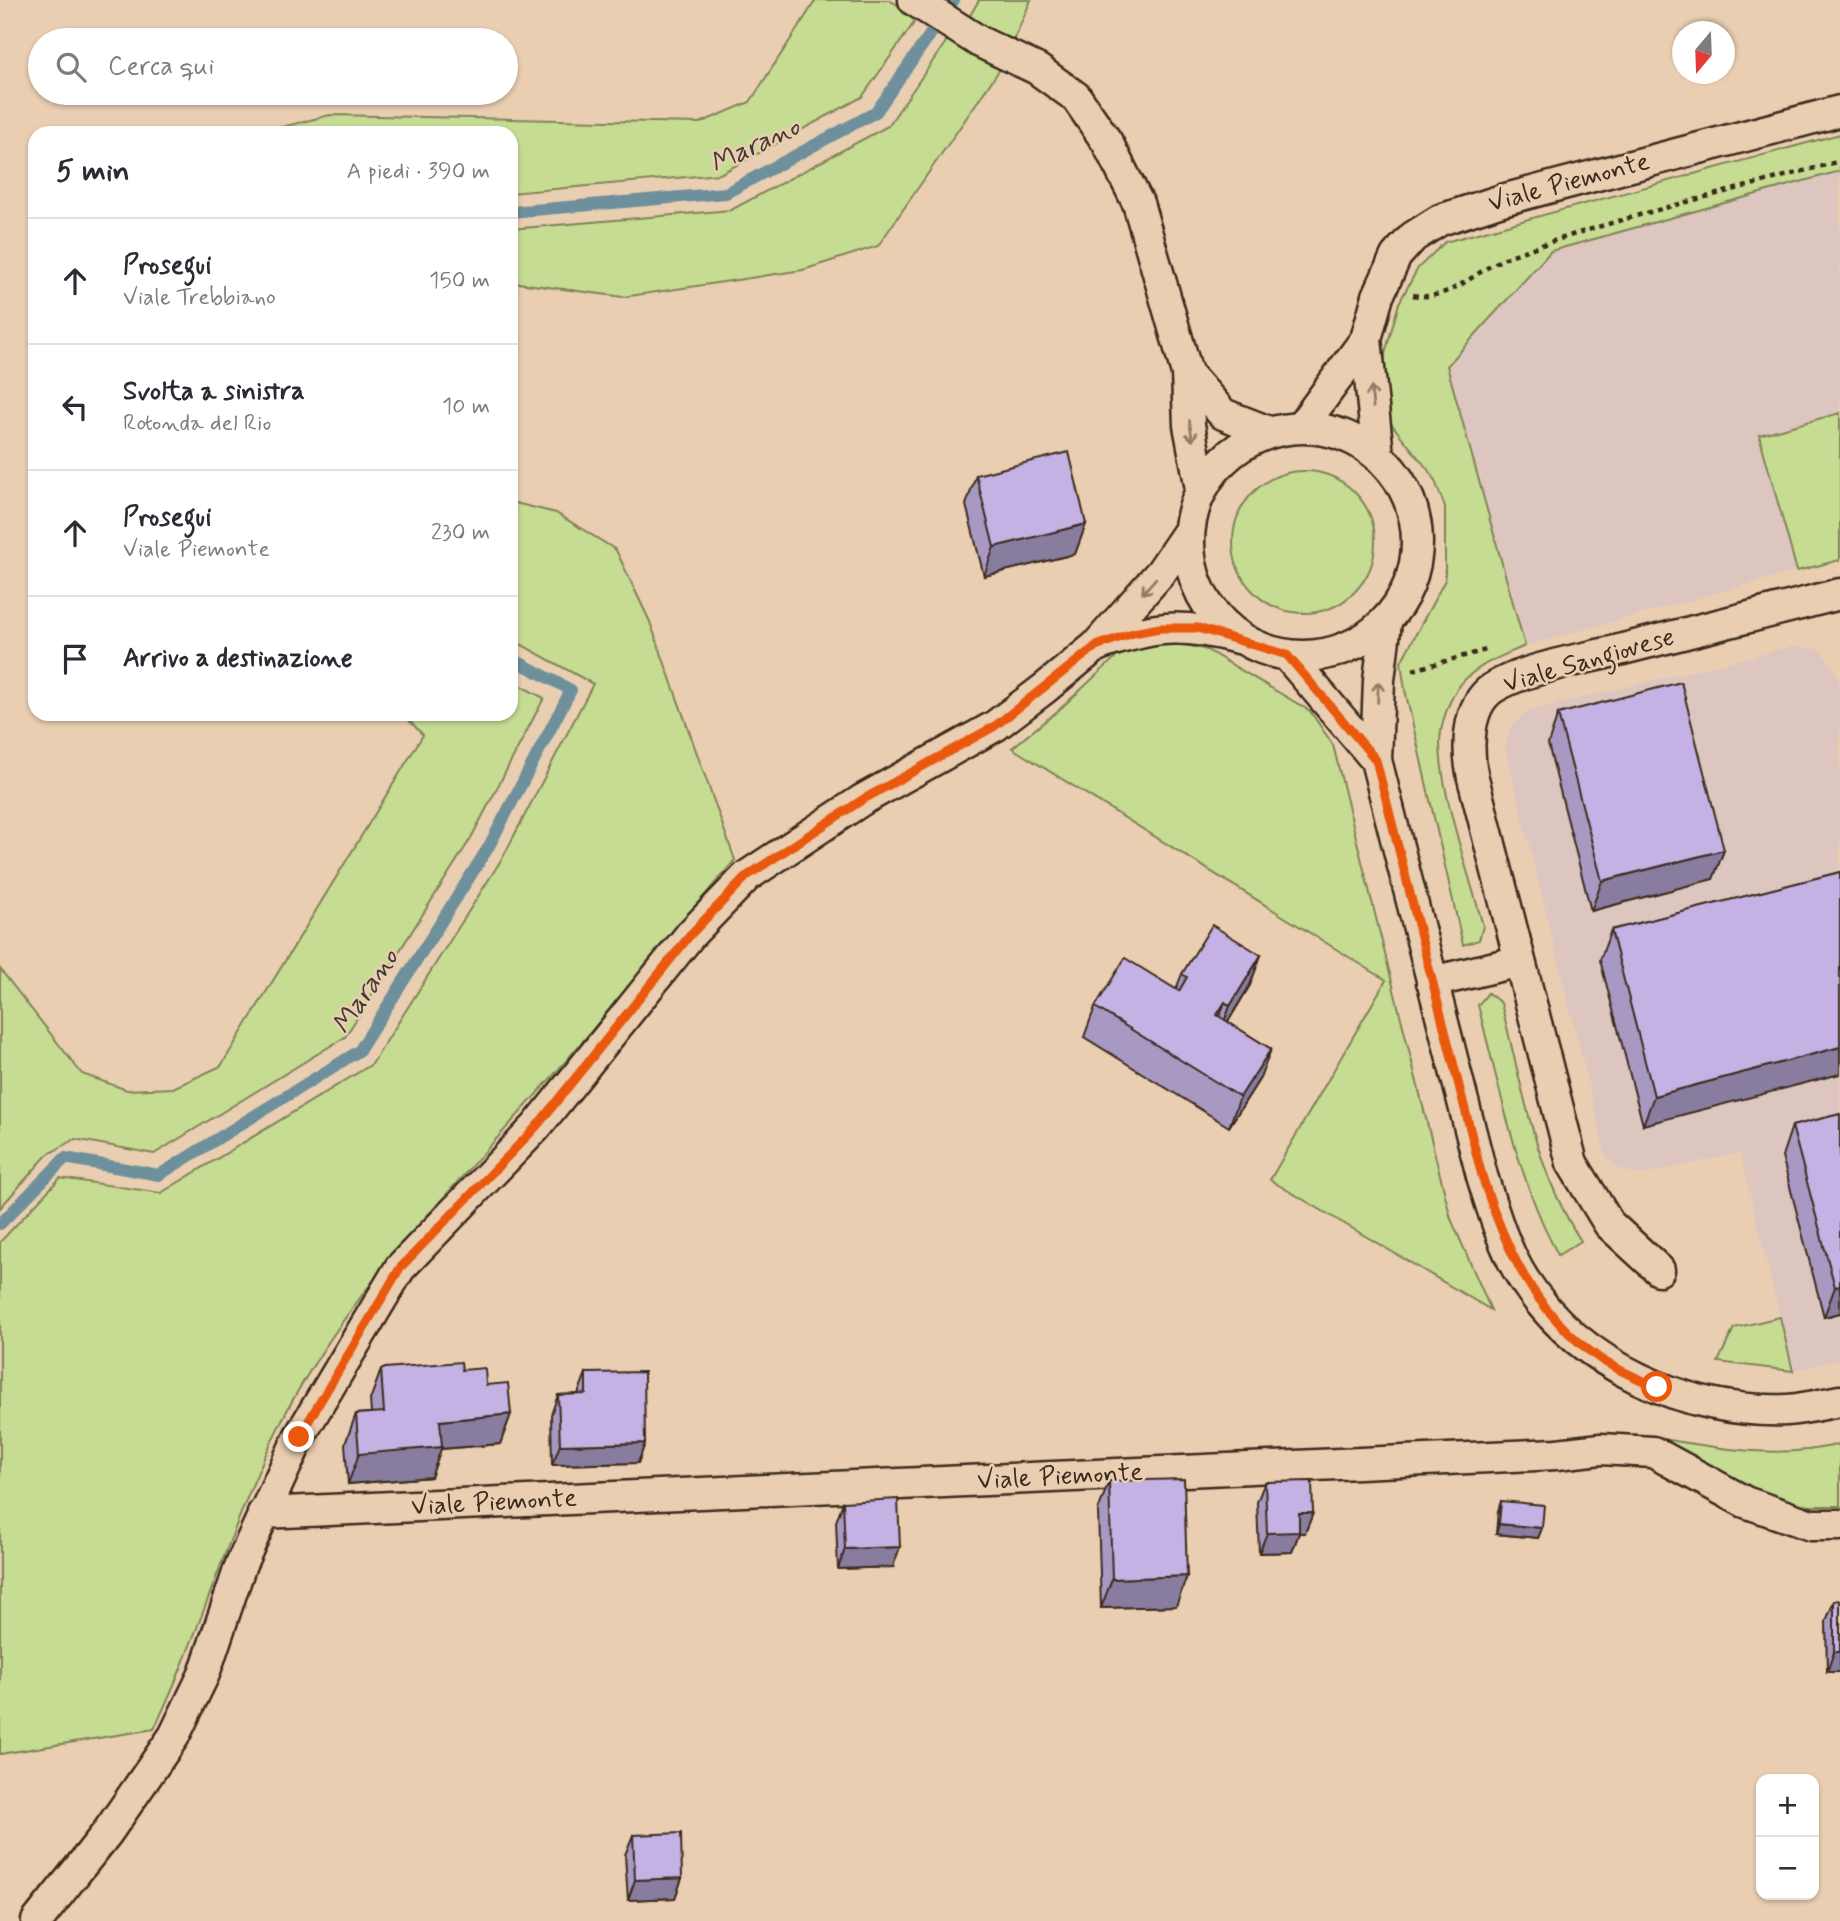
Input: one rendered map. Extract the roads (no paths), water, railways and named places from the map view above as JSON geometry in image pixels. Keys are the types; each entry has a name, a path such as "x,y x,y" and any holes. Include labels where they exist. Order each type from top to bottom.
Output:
{"street":[{"path":"914,0 980,42 1037,69 1076,97 1107,142 1138,203 1187,373 1189,425 1201,489"},
{"name":"Viale Piemonte","path":"1300,427 1366,339 1382,287 1396,256 1413,237 1440,220 1502,200 1840,111"},
{"name":"Viale Piemonte","path":"1366,339 1378,455"},
{"path":"1187,373 1223,414 1269,432"},
{"path":"1096,646 1133,633 1160,628 1198,628 1245,640 1287,655 1323,655 1357,643 1386,622 1408,591 1418,555 1416,518 1402,483 1378,455 1354,439 1328,430 1300,427 1269,432 1234,452 1218,465 1201,489 1189,531 1190,563 1201,594 1220,620 1245,640"},
{"path":"37,1921 107,1833 174,1736 204,1674 241,1564 299,1437 400,1268 536,1127 691,934 747,876 862,800 995,726 1096,646 1161,572 1189,531"},
{"name":"Viale Sangiovese","path":"1659,1270 1609,1224 1572,1163 1468,753 1478,708 1492,689 1544,668 1840,594"},
{"path":"1386,622 1379,680 1376,760 1482,1176 1499,1230 1524,1280 1555,1320 1600,1359 1657,1387 1721,1405 1760,1408 1787,1410 1840,1401"},
{"path":"1287,655 1376,760"},
{"path":"1432,982 1520,961"},
{"name":"Viale Piemonte","path":"263,1513 1557,1454 1601,1449 1653,1452 1745,1502 1811,1525 1840,1525"}],"waterway":[{"name":"Marano","path":"518,211 726,193 876,112 954,0"},
{"name":"Marano","path":"0,1224 65,1158 159,1175 359,1051 488,848 571,690 518,662"}]}
